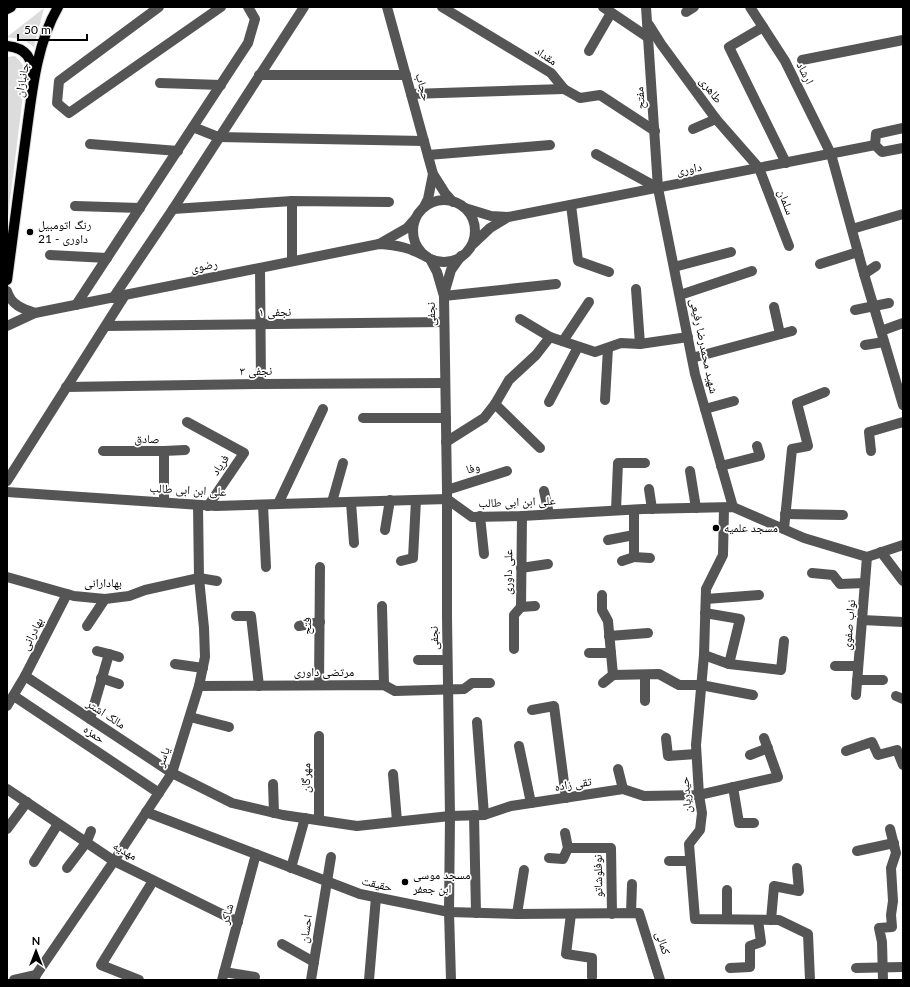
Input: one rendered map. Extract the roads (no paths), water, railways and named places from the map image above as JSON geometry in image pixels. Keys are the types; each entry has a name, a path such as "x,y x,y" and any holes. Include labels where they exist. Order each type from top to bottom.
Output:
{"main road":[{"path":"7,9 11,7"},
{"name":"جانبازان","path":"7,280 33,87 43,42 50,21 58,7"},
{"path":"7,46 18,48 28,55 32,65 33,87"}],"street":[{"path":"159,7 59,82 57,103 69,113 221,7"},
{"path":"76,305 248,43 255,19 248,7"},
{"path":"113,298 304,7"},
{"name":"حجاب","path":"387,7 433,174"},
{"name":"مقداد","path":"442,7 551,73 564,89 580,98 600,96 655,131"},
{"name":"مفتح","path":"646,7 658,188"},
{"name":"ارشاد","path":"750,7 785,62 831,154 864,274 903,405"},
{"path":"589,51 607,10 649,38"},
{"name":"طاهری","path":"648,23 661,44 716,118 759,168"},
{"path":"763,27 729,47 786,163"},
{"path":"802,60 903,40"},
{"path":"259,75 406,75"},
{"path":"160,82 221,84"},
{"path":"411,94 564,89"},
{"path":"693,129 716,118"},
{"path":"193,127 218,137 424,141"},
{"path":"903,128 876,134 875,145 882,152 903,148"},
{"path":"90,144 178,151"},
{"path":"428,155 550,145"},
{"name":"داوری","path":"508,218 875,145"},
{"path":"596,154 658,188"},
{"name":"سلمان","path":"759,168 789,246"},
{"path":"433,174 445,193 453,202"},
{"path":"433,174 428,199 414,221 413,231 414,241 419,250 428,258 437,272 444,296"},
{"name":"شهید محمدرضا رفیعی","path":"658,188 692,358 721,466 729,508"},
{"path":"424,207 436,201 447,200 465,208 491,216 508,218"},
{"path":"172,209 292,201 389,202"},
{"path":"292,201 292,262"},
{"path":"571,205 578,261 609,272"},
{"path":"74,206 140,208"},
{"path":"465,208 471,216 475,226 475,237 471,246"},
{"path":"852,230 903,214"},
{"path":"379,244 407,228 417,217"},
{"path":"379,244 395,245 410,249 436,261 447,262 465,254 471,246 490,228 508,218"},
{"name":"رضوی","path":"7,326 35,313 379,244"},
{"path":"674,267 731,252"},
{"path":"820,264 858,252"},
{"path":"50,255 107,258"},
{"path":"444,296 452,270 461,256"},
{"path":"864,274 876,266"},
{"path":"260,268 262,384"},
{"path":"680,295 752,271"},
{"path":"444,296 556,284"},
{"path":"636,288 640,344"},
{"path":"7,291 14,303 23,310 35,313"},
{"path":"7,480 125,295"},
{"name":"نجفی","path":"444,296 450,816 449,912 451,980"},
{"path":"563,341 589,302"},
{"path":"856,310 889,303"},
{"path":"774,307 780,334"},
{"path":"520,319 550,337 595,352 620,343 640,344 688,337"},
{"name":"نجفی ۱","path":"106,326 444,322"},
{"path":"881,331 903,322"},
{"path":"692,358 792,331"},
{"path":"446,442 484,418 495,404 509,380 536,355 550,337"},
{"path":"866,345 884,342"},
{"path":"549,402 578,347"},
{"path":"605,400 608,348"},
{"name":"نجفی ۳","path":"66,387 445,383"},
{"path":"784,529 792,449 808,446 797,403 825,392"},
{"path":"705,409 734,402"},
{"path":"495,404 540,448"},
{"path":"278,504 323,409"},
{"path":"364,418 446,418"},
{"name":"فریاد","path":"187,422 244,453 208,506"},
{"path":"871,451 869,432 903,422"},
{"path":"721,466 760,456 757,446"},
{"path":"164,451 185,450"},
{"name":"صادق","path":"103,451 164,451 164,502"},
{"path":"332,502 343,463"},
{"path":"616,510 618,463 645,463"},
{"name":"وفا","path":"447,494 507,471"},
{"path":"690,471 696,508"},
{"path":"649,489 652,509"},
{"path":"544,491 549,514"},
{"name":"علی ابن ابی طالب","path":"7,492 208,506 416,500 447,494 472,517 522,516 616,510 729,508 804,538 867,557"},
{"path":"385,530 390,500"},
{"path":"401,561 413,558 416,500"},
{"path":"351,502 354,543"},
{"name":"یاسر","path":"35,977 114,862 172,773 199,686 205,657 199,578 198,505"},
{"path":"263,505 266,567"},
{"name":"حیدریان","path":"729,508 723,555 706,589 704,655 696,745 699,795 702,813 700,830 689,844 695,919 779,920 808,934 810,980"},
{"path":"634,510 634,558"},
{"path":"785,514 843,515"},
{"path":"480,516 484,554"},
{"name":"علی داوری","path":"514,649 514,615 521,607 522,516"},
{"path":"608,540 634,535"},
{"path":"867,557 903,545"},
{"path":"881,552 903,582"},
{"name":"نواب صفوی","path":"856,695 867,557"},
{"path":"622,561 634,558 650,558"},
{"path":"521,568 548,564"},
{"name":"فتح","path":"320,567 320,685"},
{"path":"812,573 833,574 840,584 865,583"},
{"name":"بهادارانی","path":"7,577 74,596 105,598 129,596 145,590 199,578"},
{"path":"199,578 218,582"},
{"name":"بهادرانی","path":"7,706 25,676 67,594"},
{"path":"602,595 602,610 608,621 613,675"},
{"path":"706,599 759,595"},
{"path":"87,626 105,598"},
{"path":"382,606 384,685"},
{"path":"521,607 535,606"},
{"path":"705,613 740,619 729,664"},
{"path":"236,616 251,616 259,686"},
{"path":"862,620 903,622"},
{"path":"299,626 320,622"},
{"path":"609,636 648,633"},
{"path":"704,655 729,664 781,670 784,641"},
{"path":"97,651 120,657"},
{"path":"589,653 611,653"},
{"path":"90,719 108,654"},
{"path":"418,660 447,660"},
{"path":"175,664 203,668"},
{"path":"835,666 858,666"},
{"path":"603,683 613,675 658,674 679,685 701,685 753,695"},
{"path":"644,675 644,702"},
{"name":"مالک اشتر","path":"25,676 172,773 232,803 274,813 305,818"},
{"path":"101,678 119,684"},
{"path":"857,680 883,680"},
{"name":"مرتضی داوری","path":"199,686 384,685 395,691 464,689 472,683 490,683"},
{"name":"حمزه","path":"14,696 159,793"},
{"path":"532,710 554,706 566,798"},
{"path":"190,717 229,727"},
{"path":"476,913 479,815 477,722"},
{"name":"مهرگان","path":"319,820 320,736"},
{"path":"666,738 668,756 696,754"},
{"path":"750,754 768,748 764,738"},
{"path":"846,751 872,742 878,754 897,750 903,765"},
{"path":"519,746 531,803"},
{"name":"تقی زاده","path":"305,818 357,826 450,816 479,815 511,806 623,789 644,796 699,795 778,777 768,748"},
{"path":"618,769 623,789"},
{"path":"393,774 397,821"},
{"path":"273,784 274,813"},
{"path":"733,787 739,823 754,823"},
{"name":"مهدیه","path":"7,789 114,862 238,922"},
{"path":"7,829 27,802"},
{"name":"حقیقت","path":"146,812 360,894 449,912 517,914 635,913"},
{"path":"291,868 305,818"},
{"path":"34,862 58,824"},
{"path":"883,980 884,968 882,942 879,928 892,926 891,915 898,900 891,868 896,853 890,829"},
{"path":"67,868 86,843 91,831"},
{"path":"549,858 563,859 568,848 566,833"},
{"path":"857,851 894,843"},
{"name":"نوفلوشاتو","path":"568,848 611,848 612,914"},
{"name":"شاکر","path":"223,976 256,854"},
{"name":"احسان","path":"311,980 331,857"},
{"path":"669,861 690,861"},
{"path":"771,920 774,886 799,891 797,868"},
{"path":"517,914 524,870"},
{"path":"139,980 101,965 153,881"},
{"name":"کمالی","path":"632,884 635,913 660,980"},
{"path":"727,890 727,919"},
{"path":"369,980 376,897"},
{"path":"571,914 566,954 592,958 592,977"},
{"path":"730,968 750,967 750,946 761,942 758,920"},
{"path":"282,944 314,962"},
{"path":"856,968 903,967"},
{"path":"223,976 256,977"},
{"path":"14,980 35,977"}],"place":[{"name":"رنگ اتومبیل 21 - داوری","path":"30,232"},
{"name":"مسجد علمیه","path":"716,528"},
{"name":"مسجد موسی ابن جعفر","path":"405,882"}]}
